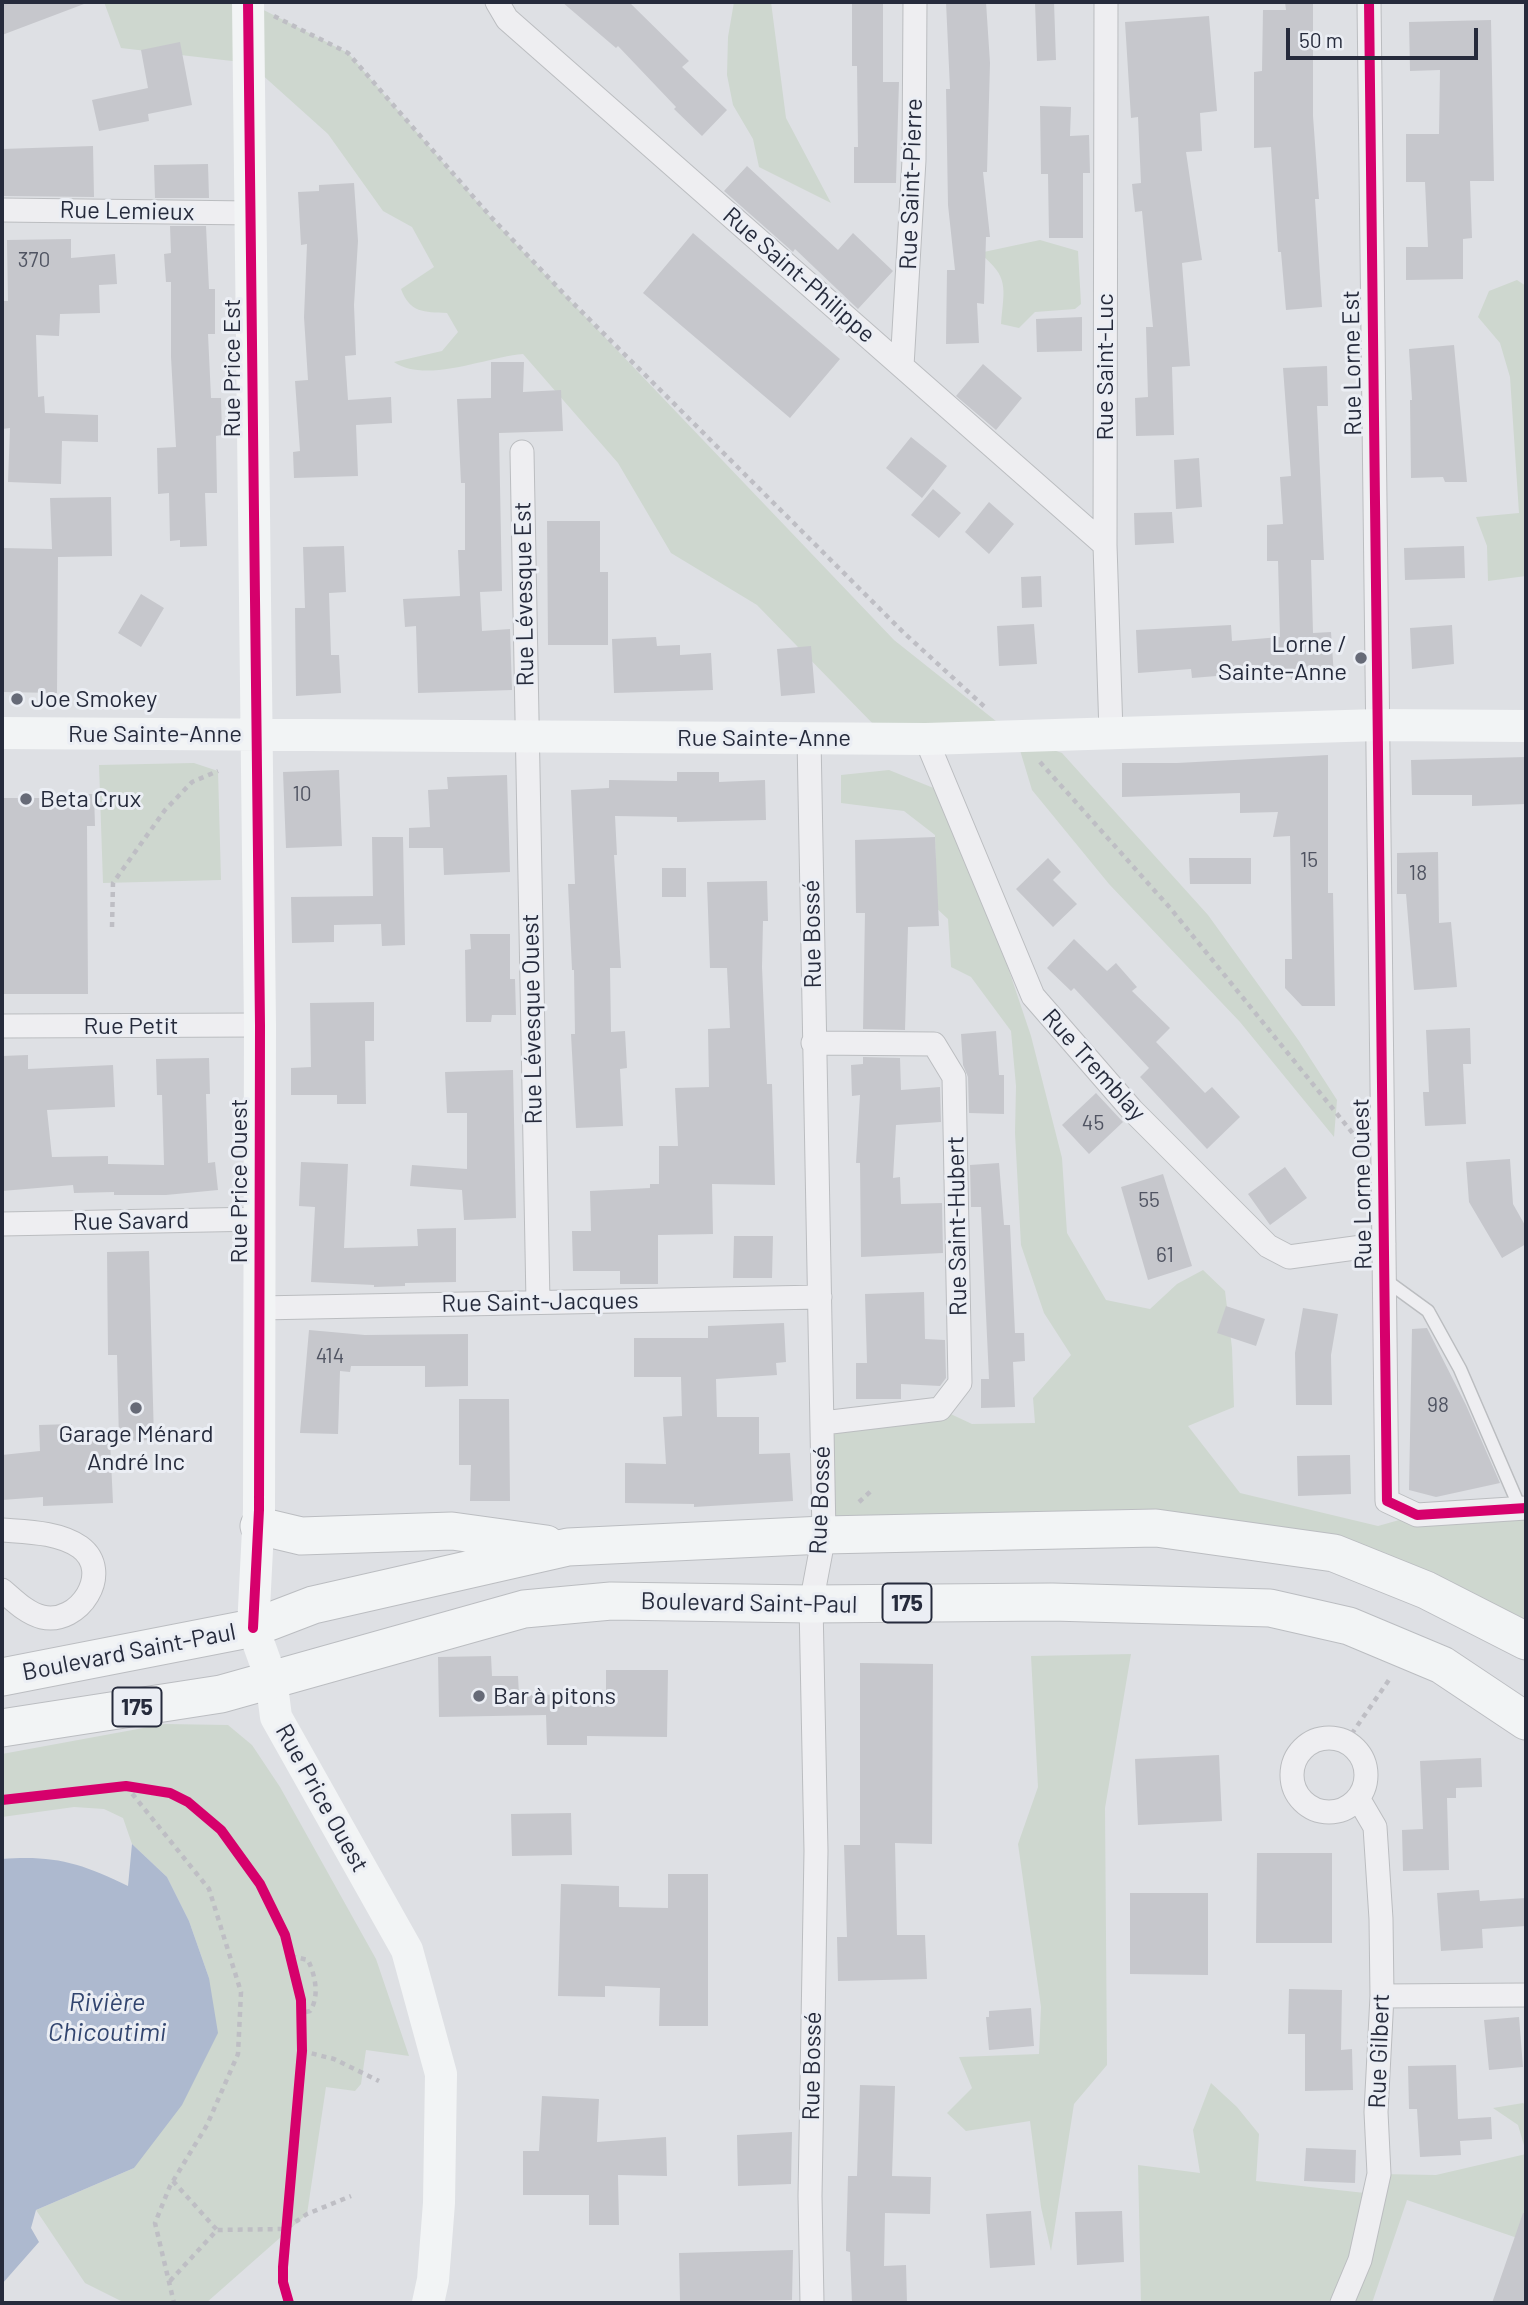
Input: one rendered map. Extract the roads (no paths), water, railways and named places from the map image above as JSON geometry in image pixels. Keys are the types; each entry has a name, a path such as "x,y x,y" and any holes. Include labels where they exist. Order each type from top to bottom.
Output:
{"main road":[{"path":"259,1527 300,1536 452,1531 568,1547"},
{"name":"Boulevard Saint-Paul","path":"2,1677 253,1628 313,1605 568,1547 824,1535 1156,1528 1334,1553 1426,1590 1525,1640"},
{"name":"Boulevard Saint-Paul","path":"2,1728 221,1693 524,1609 611,1601 811,1604 1052,1602 1270,1608 1349,1626 1441,1665 1526,1721"}],"street":[{"name":"Rue Price Est","path":"248,2 256,735"},
{"name":"Rue Saint-Philippe","path":"497,2 507,19 1105,545"},
{"name":"Rue Saint-Pierre","path":"902,366 914,160 915,2"},
{"name":"Rue Saint-Luc","path":"1106,2 1105,545 1111,733"},
{"name":"Rue Lorne Est","path":"1369,2 1378,724"},
{"name":"Rue Lemieux","path":"2,210 252,213"},
{"name":"Rue Lévesque Est","path":"522,452 526,736"},
{"name":"Rue Sainte-Anne","path":"2,733 926,739 1378,724 1526,726"},
{"name":"Rue Lorne Ouest","path":"1378,724 1387,1501 1417,1515 1523,1508"},
{"name":"Rue Price Ouest","path":"256,735 260,1308 259,1527 253,1628 271,1678 276,1717 407,1950 441,2074 439,2203 433,2280 428,2303"},
{"name":"Rue Lévesque Ouest","path":"526,736 538,1302"},
{"name":"Rue Bossé","path":"810,738 813,1043 824,1535 811,1604 816,1851 810,2196 812,2303"},
{"name":"Rue Tremblay","path":"926,739 1033,996 1132,1110 1268,1246 1289,1256 1384,1244"},
{"name":"Rue Petit","path":"2,1026 260,1025"},
{"name":"Rue Saint-Hubert","path":"813,1043 934,1044 954,1077 960,1383 940,1409 823,1423"},
{"name":"Rue Savard","path":"2,1224 260,1219"},
{"name":"Rue Saint-Jacques","path":"260,1308 820,1297"},
{"path":"2,1530 66,1540 86,1553 93,1571 92,1584 86,1598 76,1609 63,1616 47,1618 33,1614 2,1590"},
{"path":"1334,1738 1346,1742 1363,1761 1365,1774 1358,1798 1348,1806 1325,1812 1304,1802 1292,1782 1295,1759 1311,1742 1334,1738"},
{"name":"Rue Gilbert","path":"1342,2303 1360,2260 1379,2174 1376,2112 1382,1996 1375,1826 1358,1798"},
{"path":"1382,1996 1526,1995"}],"lane":[{"path":"1384,1279 1428,1311 1460,1369 1523,1508"}],"water":[{"name":"Rivière Chicoutimi","path":"132,1844 167,1877 189,1921 209,1978 218,2033 182,2105 134,2168 36,2210 31,2228 39,2242 2,2284 2,1859 37,1858 67,1862 128,1886"}],"place":[{"name":"Lorne / Sainte-Anne","path":"1361,658"},
{"name":"Joe Smokey","path":"17,699"},
{"name":"Beta Crux","path":"26,799"},
{"name":"Garage Ménard André Inc","path":"136,1408"},
{"name":"Bar à pitons","path":"479,1696"}]}
